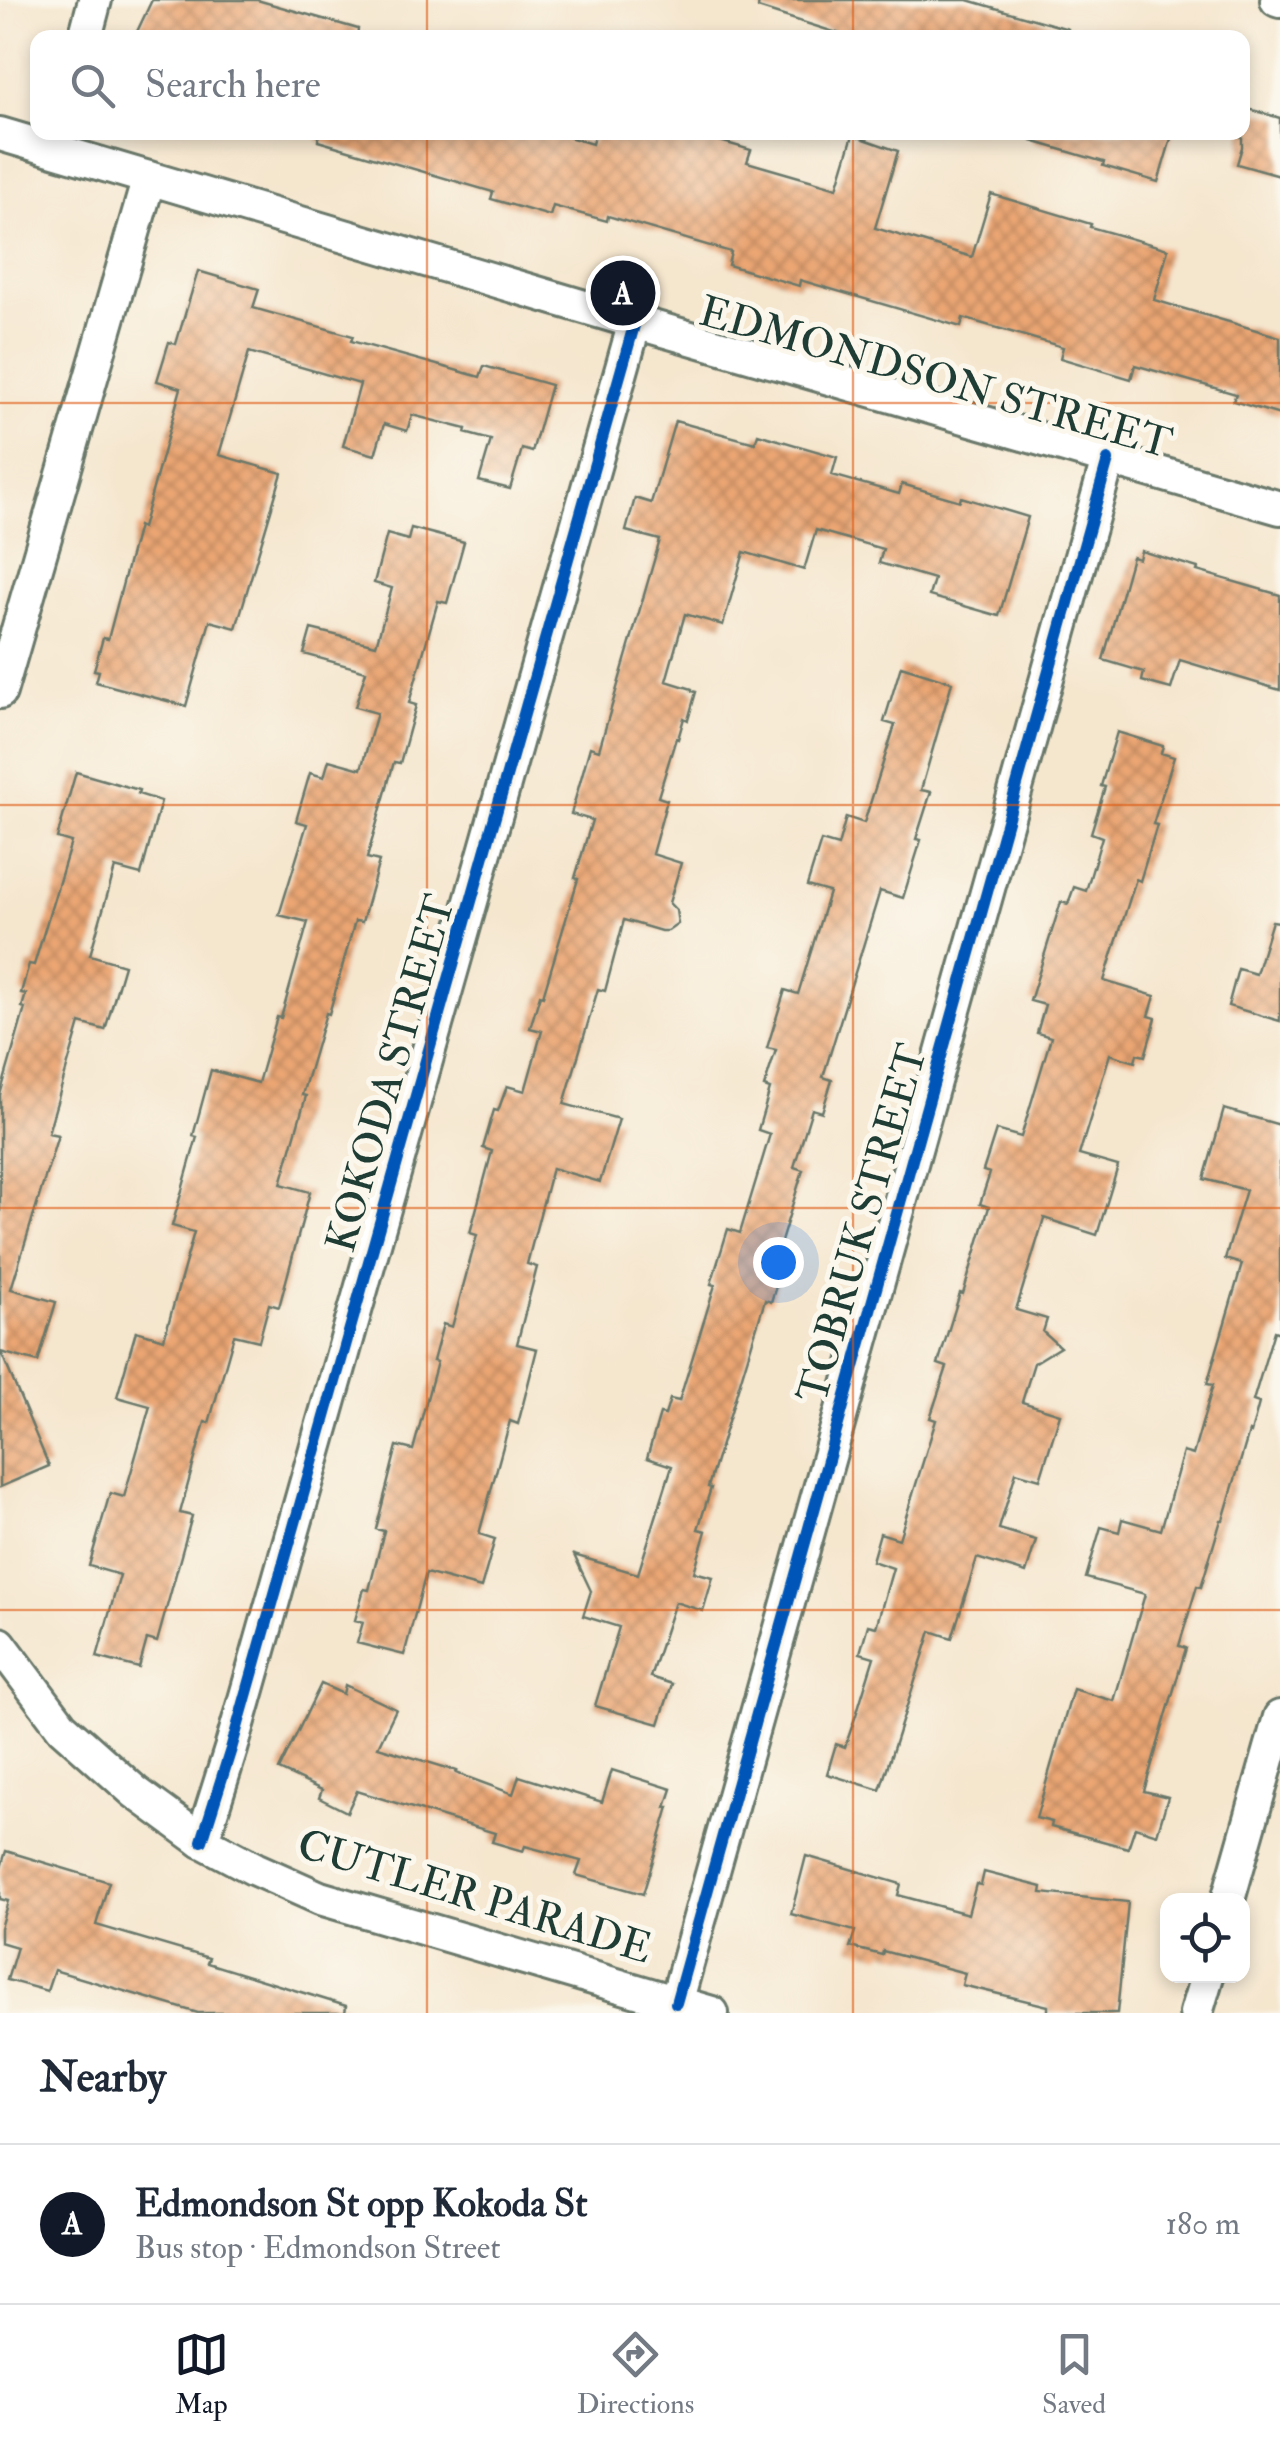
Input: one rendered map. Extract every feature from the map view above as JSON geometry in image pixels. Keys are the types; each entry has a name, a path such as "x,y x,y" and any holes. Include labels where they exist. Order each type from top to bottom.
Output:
{"street":[{"path":"87,30 96,0"},
{"name":"EDMONDSON STREET","path":"0,134 30,138"},
{"name":"EDMONDSON STREET","path":"56,141 149,178 1280,508"},
{"path":"0,692 14,591 149,178"},
{"name":"KOKODA STREET","path":"202,1841 635,322"},
{"name":"TOBRUK STREET","path":"676,2003 1108,460"},
{"name":"CUTLER PARADE","path":"0,1644 62,1726 136,1792 202,1841 255,1869 320,1898 712,2013"},
{"path":"1230,1893 1280,1718"},
{"path":"1196,2013 1204,1983"}],"building":[{"path":"152,0 257,0 358,29 358,30 138,30"},
{"path":"759,0 968,0 1068,29 828,30 758,8"},
{"path":"1250,109 1280,118 1280,176 1237,164 1242,140 1250,140"},
{"path":"579,140 592,144 593,140 717,140 751,150 747,162 837,188 851,140 867,140 898,151 875,228 972,257 991,194 1168,249 1154,300 1280,337 1280,415 1233,401 1236,394 1135,365 1131,379 1060,358 1063,347 963,318 961,327 800,280 799,286 728,265 731,252 608,216 607,221 553,206 550,216 491,199 493,192 318,141"},
{"path":"1032,140 1171,140 1158,182"},
{"path":"198,271 259,289 253,308 353,336 351,341 480,377 484,366 551,385 532,452 522,449 510,489 479,481 491,440 412,415 407,431 384,424 375,455 343,446 360,384 249,352 219,455 282,473 236,628 210,621 186,706 96,682 99,671 94,670 103,638 108,639 181,388 157,381 169,342 176,344"},
{"path":"675,421 755,443 758,434 837,457 832,475 899,494 902,484 1028,517 999,616 929,596 934,579 879,563 883,549 816,530 804,570 744,552 723,625 685,614 666,681 696,692 688,720 684,718 676,738 658,797 667,800 652,854 681,863 669,903 676,910 678,924 661,931 624,920 605,991 598,989 564,1104 619,1119 600,1182 552,1168 527,1264 537,1267 517,1344 537,1349 518,1424 510,1421 479,1534 495,1539 481,1588 426,1573 404,1655 357,1643 363,1622 355,1620 364,1589 369,1590 384,1531 376,1529 397,1446 413,1450 443,1324 452,1327 477,1235 470,1233 492,1151 483,1148 494,1110 498,1111 507,1086 525,1091 542,1031 530,1028 578,879 575,878 592,820 571,814 590,747 599,750 660,540 626,531 635,498 651,503"},
{"path":"411,528 464,542 447,603 438,601 409,703 416,705 400,763 394,762 367,858 379,861 362,922 355,921 302,1095 306,1096 281,1184 310,1192 279,1307 269,1304 259,1341 234,1335 180,1513 192,1516 157,1642 147,1639 139,1668 97,1657 120,1575 89,1566 110,1493 124,1497 150,1406 117,1397 136,1331 164,1339 194,1232 172,1226 211,1070 258,1083 277,1017 281,1018 308,922 279,915 307,824 296,821 310,773 324,777 329,760 361,769 377,713 355,707 366,671 304,654 311,629 376,645 392,588 374,583 387,534 408,540"},
{"path":"1141,551 1280,595 1280,690 1180,660 1171,689 1142,681 1144,672 1103,660 1132,557 1139,559"},
{"path":"901,666 952,682 921,790 931,792 916,839 921,840 903,898 880,891 823,1077 832,1080 822,1112 812,1109 794,1167 803,1170 780,1245 788,1248 771,1302 765,1300 698,1529 706,1531 694,1572 713,1577 703,1611 675,1602 650,1677 672,1684 659,1724 595,1706 619,1627 583,1616 591,1591 574,1555 638,1574 672,1466 647,1458 660,1414 665,1415 670,1399 679,1401 728,1229 740,1233 770,1134 758,1130 770,1089 764,1087 776,1050 767,1048 785,990 798,994 829,892 807,886 821,841 838,846 846,817 864,823 895,725 884,722"},
{"path":"1117,732 1163,746 1161,753 1174,757 1140,881 1136,879 1104,981 1155,996 1149,1016 1156,1018 1145,1056 1137,1054 1135,1062 1110,1054 1079,1155 1118,1166 1097,1235 1044,1218 1016,1310 1047,1319 1043,1332 1060,1347 1034,1363 1022,1402 1060,1414 1040,1479 1016,1472 999,1529 1036,1540 1026,1573 977,1558 952,1638 931,1631 880,1790 827,1774 836,1744 845,1747 856,1715 874,1657 860,1653 868,1625 876,1627 893,1568 872,1561 880,1533 899,1539 936,1420 930,1418 947,1367 938,1364 989,1207 980,1204 990,1173 983,1171 996,1130 1021,1137 1051,1037 1037,1033 1045,1005 1030,1001 1061,902 1068,904 1074,887 1086,891 1102,837 1091,833"},
{"path":"76,772 139,790 138,794 161,801 141,875 115,868 90,955 124,965 105,1030 80,1023 48,1133 58,1135 11,1289 56,1302 38,1362 1,1352 49,1466 0,1487 0,1095 25,1008 22,1007 26,994 21,993 29,964 34,965 71,842 57,838"},
{"path":"1272,921 1280,922 1280,1021 1228,1006 1238,969 1256,974"},
{"path":"1224,1109 1280,1125 1280,1333 1274,1331 1253,1401 1259,1403 1251,1433 1179,1646 1186,1648 1144,1791 1168,1797 1157,1834 1135,1827 1128,1848 1051,1827 1052,1822 1036,1818 1073,1689 1114,1701 1145,1594 1086,1578 1101,1527 1119,1532 1122,1519 1161,1530 1183,1452 1193,1455 1213,1385 1207,1384 1242,1264 1225,1259 1246,1190 1204,1179"},
{"path":"321,1684 343,1694 345,1685 396,1709 378,1747 457,1771 513,1794 519,1776 602,1802 612,1770 672,1789 643,1894 576,1875 581,1861 492,1842 495,1833 357,1791 347,1812 319,1798 322,1790 279,1770"},
{"path":"6,1851 109,1882 96,1925 209,1958 207,1963 346,2006 345,2013 198,2013 54,1970 47,1991 7,1980 17,1947 0,1942 8,1901 0,1899 0,1871"},
{"path":"806,1856 901,1884 898,1895 968,1914 976,1884 981,1885 984,1872 1042,1887 1041,1893 1128,1902 1117,2013 1048,2013 1048,2006 962,1985 965,1973 883,1951 882,1955 850,1947 855,1931 791,1914"}],"cycle path":[{"path":"202,1841 635,322"},
{"path":"676,2003 1108,460"}],"place":[{"name":"Edmondson St opp Kokoda St","path":"623,293"}]}
